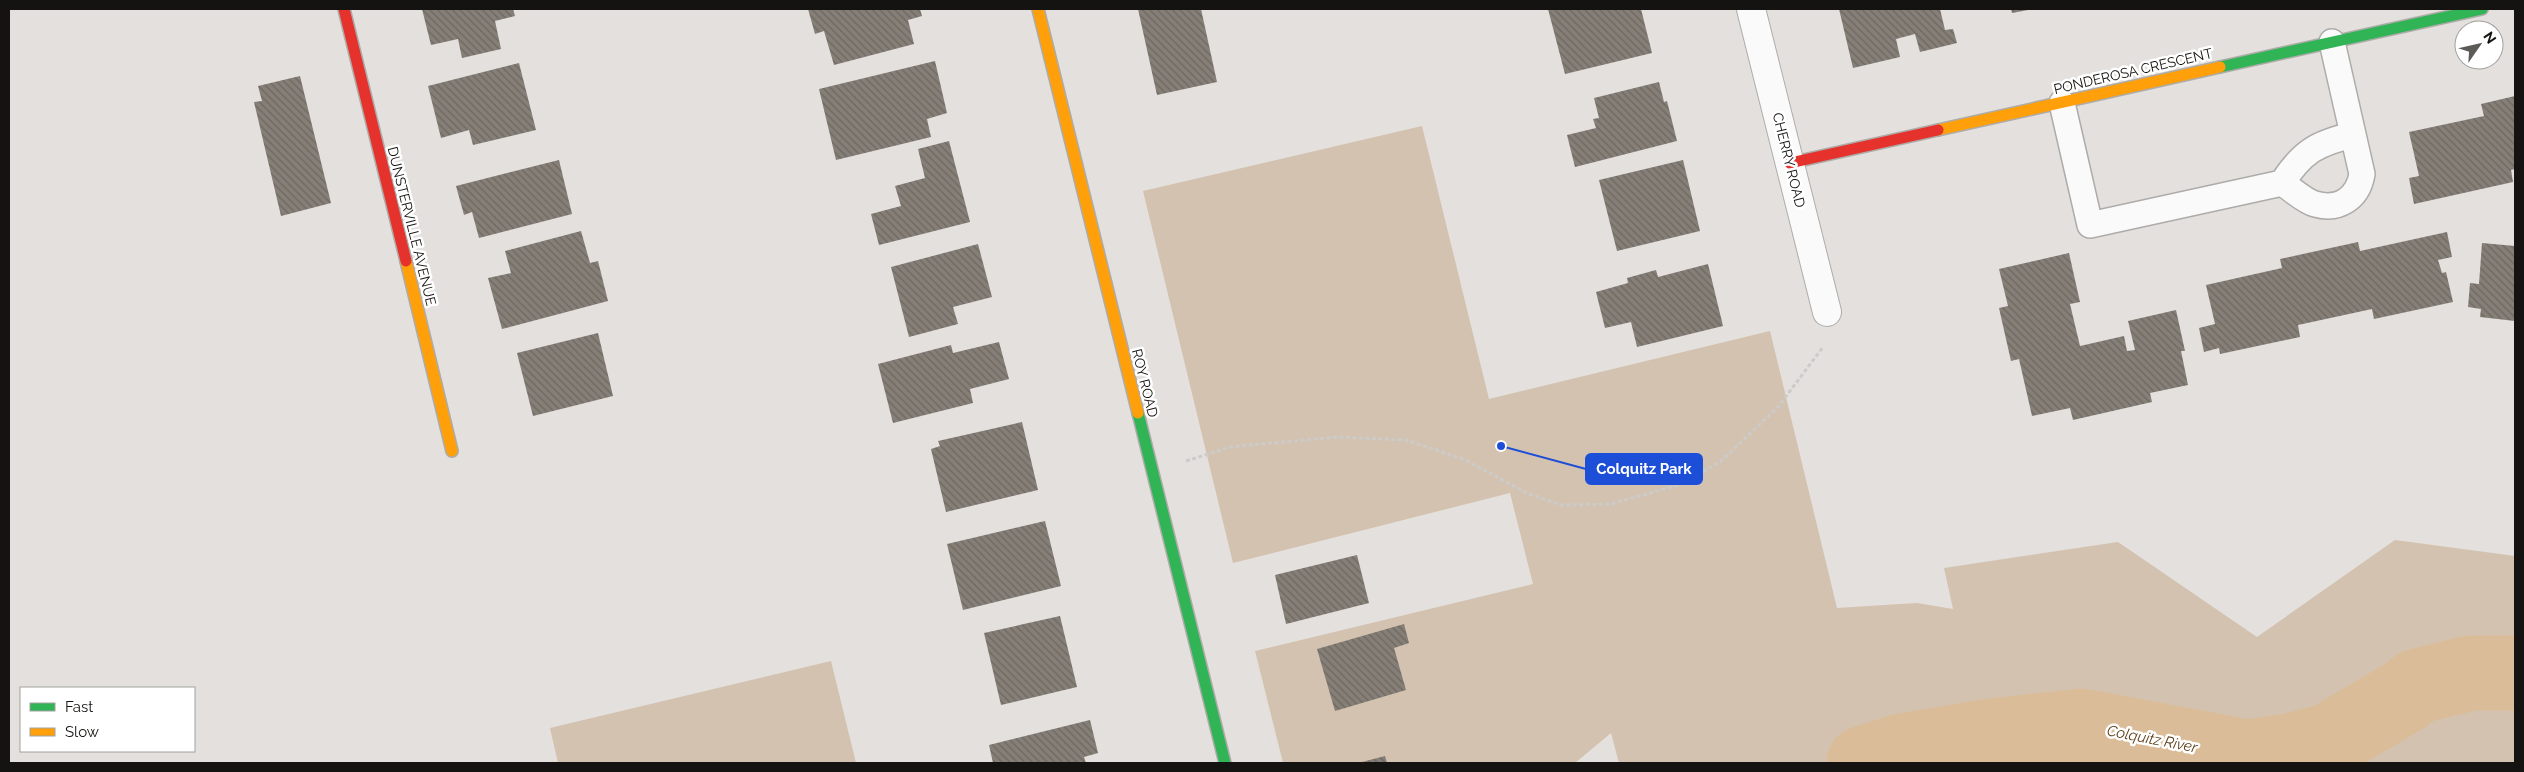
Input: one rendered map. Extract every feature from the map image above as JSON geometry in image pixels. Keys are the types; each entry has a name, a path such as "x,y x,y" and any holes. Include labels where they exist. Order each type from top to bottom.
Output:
{"street":[{"name":"DUNSTERVILLE AVENUE","path":"344,9 452,451"},
{"name":"ROY ROAD","path":"1038,9 1225,763"},
{"name":"CHERRY ROAD","path":"1751,9 1827,312"},
{"name":"PONDEROSA CRESCENT","path":"1790,163 2482,9"}],"lane":[{"path":"2282,183 2314,204 2328,207 2351,198 2360,188 2362,174 2332,42"},
{"path":"2062,102 2090,225 2282,183 2296,161 2313,148 2330,140 2353,135"}],"path":[{"path":"1152,472 1230,448 1338,437 1406,440 1463,459 1527,493 1561,505 1611,504 1682,484 1721,461 1778,407 1822,350 1827,312"}],"shaded area":[{"path":"1422,126 1489,399 1770,331 1837,608 1917,603 1953,609 1944,568 2118,542 2257,637 2395,540 2515,556 2515,763 1619,763 1611,733 1575,763 1283,763 1255,651 1533,584 1510,493 1233,563 1143,191"},
{"path":"831,661 856,763 558,763 550,728"}],"building":[{"path":"422,9 513,9 515,16 495,21 501,49 462,58 458,39 431,45"},
{"path":"808,9 920,9 922,16 908,20 914,44 834,65 824,31 815,34"},
{"path":"1138,9 1201,9 1217,82 1157,95"},
{"path":"1548,9 1641,9 1652,53 1565,74"},
{"path":"1839,9 1940,9 1945,30 1953,29 1957,43 1920,52 1915,34 1896,39 1900,57 1853,68"},
{"path":"2011,9 2028,9 2028,10 2012,13"},
{"path":"935,61 947,113 927,119 931,137 836,160 819,89"},
{"path":"519,63 536,130 473,145 469,130 441,138 428,86"},
{"path":"300,76 331,203 281,216 254,102 262,101 258,86"},
{"path":"1659,82 1664,102 1667,101 1677,141 1575,167 1567,135 1596,128 1593,119 1599,118 1594,98"},
{"path":"2515,96 2515,169 2511,170 2513,182 2414,204 2409,178 2419,176 2409,132 2484,116 2481,104"},
{"path":"949,141 970,222 879,245 871,214 901,206 895,186 925,178 918,149"},
{"path":"559,160 572,214 479,238 472,212 464,215 456,186"},
{"path":"1683,160 1700,231 1617,251 1599,180"},
{"path":"581,231 590,263 598,261 608,301 502,329 488,278 511,273 505,251"},
{"path":"2447,232 2452,257 2438,260 2442,273 2446,272 2453,302 2374,319 2372,309 2298,325 2300,337 2220,354 2219,348 2204,352 2199,328 2215,324 2206,285 2282,268 2280,259 2358,242 2360,251"},
{"path":"2482,243 2515,246 2515,321 2480,317 2481,309 2468,307 2470,283 2479,284"},
{"path":"978,244 992,297 953,307 958,324 909,337 891,267"},
{"path":"2069,253 2080,302 2070,304 2080,346 2124,336 2127,351 2135,350 2128,321 2176,310 2185,351 2181,351 2188,385 2150,393 2152,402 2073,420 2070,408 2032,416 2019,359 2011,361 1999,308 2008,306 1999,269"},
{"path":"1708,264 1723,326 1637,347 1631,322 1605,328 1596,292 1628,283 1627,278 1656,270 1658,277"},
{"path":"598,333 613,396 533,416 517,353"},
{"path":"999,342 1009,379 970,389 973,403 893,423 878,364 951,345 953,353"},
{"path":"1022,422 1038,490 946,512 931,449 940,446 938,441"},
{"path":"1045,521 1061,586 963,610 947,544"},
{"path":"1357,555 1369,603 1286,624 1275,575"},
{"path":"1060,616 1077,687 1001,705 984,633"},
{"path":"1404,624 1409,643 1394,648 1406,690 1335,711 1317,649"},
{"path":"1090,720 1098,753 1084,757 1086,763 993,763 989,745"},
{"path":"1385,756 1387,763 1358,763"}],"waterway":[{"name":"Colquitz River","path":"1864,763 1902,751 1991,736 2082,726 2247,757 2289,751 2328,741 2403,697 2418,686 2471,673 2515,673"}],"traffic: fast":[{"path":"2220,67 2482,9"},
{"path":"1138,413 1225,763"}],"traffic: slow":[{"path":"1038,9 1138,413"},
{"path":"1938,130 2220,67"},
{"path":"406,261 452,451"}],"traffic: jam":[{"path":"344,9 406,261"},
{"path":"1790,163 1938,130"}],"place":[{"name":"Colquitz Park","path":"1501,446"}]}
